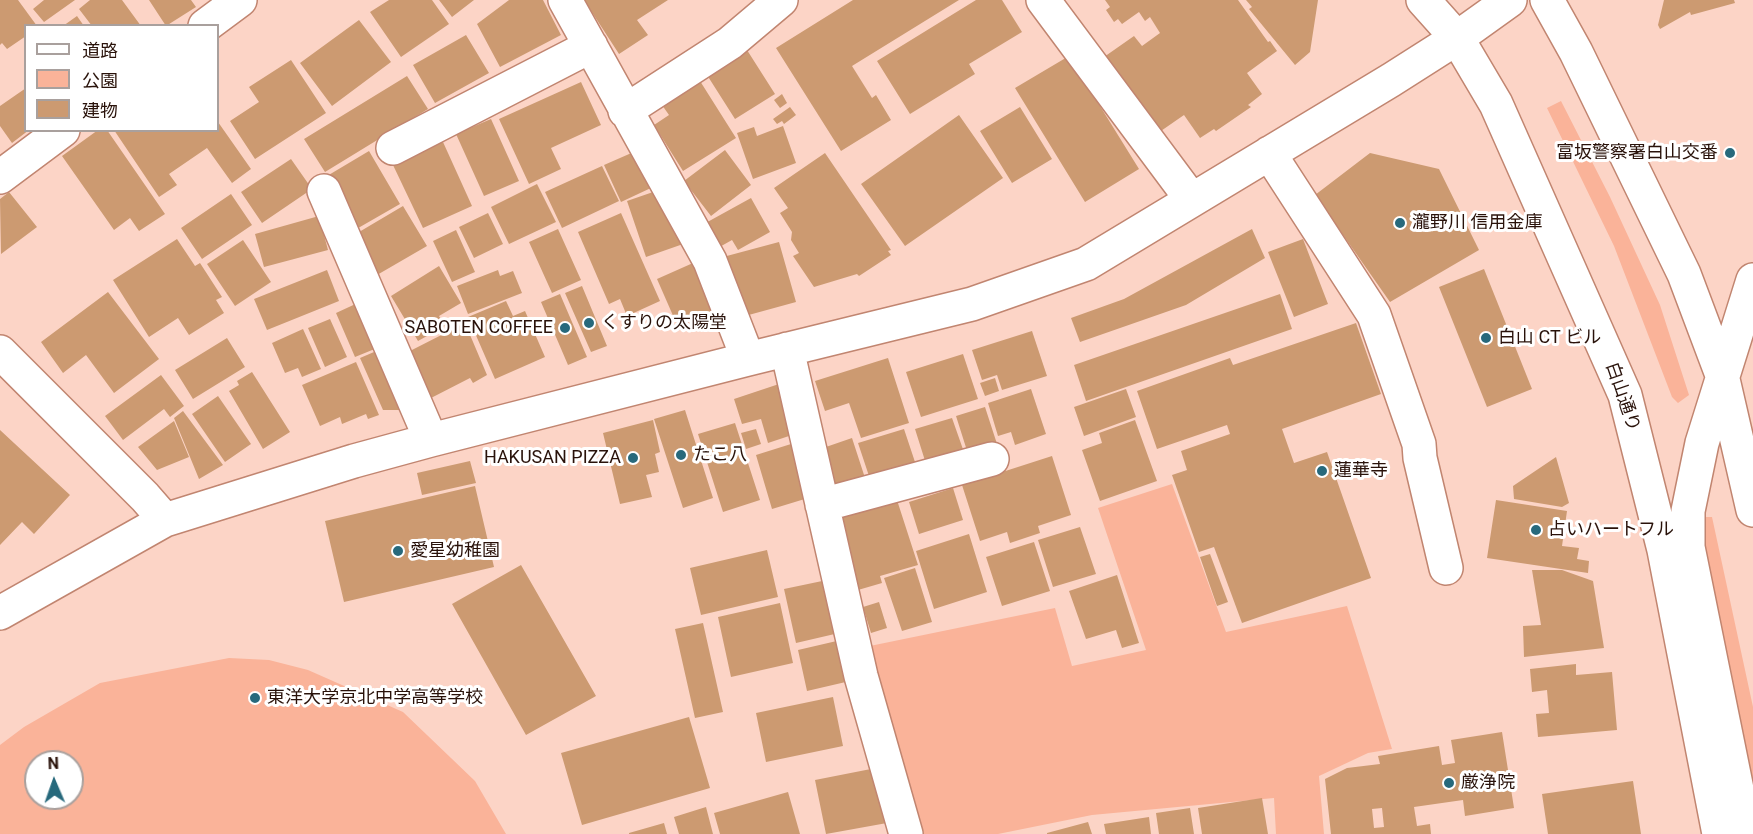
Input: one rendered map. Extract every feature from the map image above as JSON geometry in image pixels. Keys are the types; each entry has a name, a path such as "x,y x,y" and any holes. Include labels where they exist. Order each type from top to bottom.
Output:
{"street":[{"path":"208,24 240,0"},
{"path":"565,0 710,261 748,359"},
{"path":"625,111 730,44 781,0"},
{"path":"1043,0 1192,200"},
{"name":"白山通り","path":"1423,0 1457,38 1496,104 1625,395 1664,550 1719,834"},
{"path":"0,613 165,520 324,470 431,440 972,304 1086,264 1391,80 1457,38 1510,0"},
{"path":"1547,0 1576,52 1684,274 1722,375 1753,510"},
{"path":"393,148 591,46"},
{"path":"0,177 60,132"},
{"path":"1269,153 1374,315 1419,444 1420,458 1446,568"},
{"path":"324,191 431,440"},
{"path":"1746,834 1689,547 1688,511 1702,443 1753,280"},
{"path":"787,349 861,676 900,833"},
{"path":"0,351 165,520"},
{"path":"822,505 992,459"}],"green space":[{"path":"1561,101 1610,197 1660,305 1689,395 1678,403 1672,397 1614,246 1547,108"},
{"path":"1172,484 1226,632 1347,606 1392,749 1368,753 1319,776 1324,834 1276,834 1274,798 1092,815 998,834 919,834 865,647 1055,608 1072,666 1146,650 1098,508"},
{"path":"1706,517 1712,517 1753,707 1753,802 1701,546"},
{"path":"229,658 269,660 308,670 403,712 475,781 506,834 0,834 0,745 24,727 100,683"}],"building":[{"path":"0,0 18,0 36,24 24,24 24,37 7,49 2,43 0,45"},
{"path":"44,0 75,0 44,22 33,9"},
{"path":"90,0 122,0 140,24 90,24 79,9"},
{"path":"149,0 191,0 196,7 169,24 165,24"},
{"path":"389,0 432,0 449,24 401,57 370,12"},
{"path":"439,0 474,0 452,17"},
{"path":"509,0 543,0 561,35 500,67 477,24"},
{"path":"584,0 668,0 637,20 648,35 619,54"},
{"path":"853,0 959,0 852,66 872,98 876,95 891,120 841,151 776,48"},
{"path":"976,0 1002,0 1022,32 969,64 975,74 910,114 877,61"},
{"path":"1105,0 1238,0 1277,51 1247,73 1262,94 1248,105 1251,107 1216,131 1214,129 1200,138 1184,115 1158,133 1104,57 1134,36 1142,46 1160,33 1150,17 1145,21 1139,12 1122,24 1118,19 1114,22 1106,10 1110,7"},
{"path":"1246,0 1318,0 1310,52 1295,65 1249,9 1252,7"},
{"path":"1664,0 1734,0 1735,3 1691,15 1690,12 1660,29 1658,25"},
{"path":"77,16 83,24 66,24"},
{"path":"359,20 391,62 332,106 300,63"},
{"path":"466,35 489,73 435,103 413,65"},
{"path":"747,50 775,94 735,119 707,75"},
{"path":"1069,56 1139,169 1085,202 1015,88"},
{"path":"291,60 326,113 255,159 230,121 259,102 249,87"},
{"path":"407,76 428,109 325,172 304,139"},
{"path":"700,81 736,138 683,171 654,125 669,115 662,105"},
{"path":"581,82 601,125 551,148 561,169 529,184 499,119"},
{"path":"24,89 24,132 26,132 12,143 0,126 0,106"},
{"path":"782,94 787,103 780,108 774,100"},
{"path":"790,107 796,115 784,124 782,121 777,124 773,119"},
{"path":"1020,107 1052,159 1012,183 980,131"},
{"path":"959,115 1003,178 905,246 861,184"},
{"path":"491,119 519,181 484,196 456,134"},
{"path":"219,123 251,169 232,183 207,148 169,174 177,185 159,197 115,132 219,132"},
{"path":"783,126 796,163 753,179 737,133 754,127 757,136"},
{"path":"95,132 108,132 165,214 139,231 130,218 114,230 62,156"},
{"path":"443,142 472,206 423,228 393,165"},
{"path":"725,150 751,185 711,216 684,181"},
{"path":"369,151 400,204 353,231 322,179"},
{"path":"636,151 653,187 621,202 604,165"},
{"path":"825,153 891,250 888,251 891,255 859,276 857,274 814,287 793,256 799,253 791,240 792,232 780,213 788,208 774,188"},
{"name":"瀧野川 信用金庫","path":"1370,153 1439,169 1479,250 1390,302 1315,195"},
{"path":"291,159 312,189 262,223 241,192"},
{"path":"602,166 619,201 562,228 545,192"},
{"path":"537,184 556,222 509,244 491,207"},
{"path":"656,191 686,243 646,257 627,201"},
{"path":"9,192 37,227 1,254 0,199"},
{"path":"231,194 252,225 202,259 181,228"},
{"path":"751,198 770,232 738,250 732,240 716,249 702,225"},
{"path":"403,206 427,246 377,275 354,235"},
{"path":"488,213 503,244 474,258 459,227"},
{"path":"621,213 660,301 627,316 620,299 609,304 578,232"},
{"path":"319,216 328,250 264,267 255,234"},
{"path":"558,229 581,280 552,293 529,242"},
{"path":"1252,229 1265,258 1186,305 1080,342 1071,318 1124,299"},
{"path":"456,230 475,272 452,282 433,241"},
{"path":"177,239 195,266 200,263 222,297 216,300 224,313 189,335 178,318 149,337 113,280"},
{"path":"1303,239 1328,304 1294,317 1268,252"},
{"path":"243,240 271,282 235,306 207,264"},
{"path":"779,242 796,302 745,316 723,257"},
{"path":"693,263 714,311 678,327 657,279"},
{"path":"439,266 461,303 439,316 445,326 418,341 391,296"},
{"name":"白山 CT ビル","path":"1484,269 1532,389 1487,407 1439,287"},
{"path":"327,270 339,301 267,330 254,299"},
{"path":"498,270 500,276 513,271 522,293 468,314 457,286"},
{"path":"582,286 607,346 591,352 565,293"},
{"path":"108,292 159,359 114,393 86,355 63,373 41,342"},
{"path":"560,294 587,357 568,365 541,302"},
{"path":"1280,294 1292,329 1086,401 1074,365"},
{"path":"362,301 382,346 355,357 336,313"},
{"path":"506,301 513,316 525,311 545,357 495,379 468,317"},
{"path":"330,319 347,357 325,367 308,328"},
{"path":"465,323 487,375 473,383 470,378 431,398 408,352"},
{"path":"1356,323 1381,394 1282,429 1294,463 1327,452 1371,578 1242,623 1214,547 1199,552 1172,475 1187,470 1181,451 1230,434 1227,425 1157,449 1137,391 1230,358 1233,365"},
{"path":"303,329 321,369 302,377 298,368 285,373 272,343"},
{"path":"1032,331 1047,376 1002,390 997,375 982,380 972,350"},
{"path":"227,338 245,367 193,399 175,370"},
{"path":"381,349 407,410 383,410 360,358"},
{"path":"963,354 978,399 921,417 906,372"},
{"path":"888,358 909,423 861,438 849,403 825,411 815,381"},
{"path":"356,362 379,415 368,419 366,414 342,424 340,417 320,426 302,385"},
{"path":"252,372 290,432 263,449 229,391 239,385 237,381"},
{"path":"161,375 184,406 170,417 164,409 123,440 105,416"},
{"path":"995,378 999,391 985,396 980,383"},
{"path":"779,384 795,434 768,443 761,419 742,424 734,399"},
{"path":"1031,389 1046,434 1015,445 1011,432 998,436 988,403"},
{"path":"1126,389 1136,417 1084,436 1074,407"},
{"path":"218,396 251,444 225,462 192,414"},
{"path":"985,407 998,447 969,457 956,416"},
{"path":"685,410 713,498 683,508 654,419"},
{"path":"183,411 223,465 199,479 174,418"},
{"path":"952,418 965,455 927,467 915,429"},
{"path":"653,420 660,452 655,454 659,472 646,475 652,497 620,504 603,433"},
{"path":"1135,420 1157,481 1100,501 1082,450 1102,443 1099,433"},
{"path":"174,421 189,457 157,470 138,447"},
{"path":"735,423 760,500 723,512 698,434"},
{"path":"756,429 761,444 746,449 741,433"},
{"path":"904,429 916,465 870,479 858,443"},
{"path":"0,430 70,495 34,534 22,522 0,545"},
{"path":"852,438 866,481 836,490 823,448"},
{"path":"791,444 808,498 772,509 756,455"},
{"path":"1052,456 1071,515 1038,526 1040,533 1010,543 1007,532 980,541 962,485"},
{"path":"1556,457 1569,503 1562,507 1514,499 1513,486"},
{"path":"470,461 476,483 422,495 417,473"},
{"path":"475,486 494,567 344,602 325,521"},
{"path":"953,488 963,520 919,534 909,502"},
{"path":"896,497 918,565 880,576 882,583 858,590 842,514"},
{"path":"1496,500 1567,511 1562,546 1579,548 1577,559 1589,561 1588,573 1487,558"},
{"path":"1080,527 1096,574 1053,587 1038,540"},
{"path":"969,534 987,592 934,609 916,551"},
{"path":"1034,542 1050,591 1002,606 986,557"},
{"path":"767,550 778,597 701,615 690,568"},
{"path":"1210,554 1228,602 1217,606 1200,557"},
{"path":"521,565 596,696 526,735 452,604"},
{"path":"915,568 932,622 902,631 884,578"},
{"path":"1532,570 1562,570 1593,581 1604,648 1524,657 1523,626 1541,625"},
{"path":"1117,575 1139,643 1122,648 1116,630 1086,639 1069,591"},
{"path":"827,580 839,633 796,643 784,589"},
{"path":"879,602 887,628 871,633 863,607"},
{"path":"780,603 793,663 731,677 718,617"},
{"path":"703,623 723,712 695,718 675,629"},
{"path":"841,640 850,681 807,691 798,650"},
{"path":"1576,664 1576,675 1612,672 1617,730 1538,737 1536,714 1549,713 1547,690 1532,692 1530,669"},
{"path":"833,697 843,746 766,762 756,713"},
{"path":"689,717 710,788 582,825 561,753"},
{"path":"1502,732 1514,808 1465,816 1463,800 1414,807 1417,826 1430,824 1431,834 1331,834 1325,779 1347,768 1380,764 1378,756 1439,746 1442,765 1455,763 1451,740","holes":["1382,808 1384,827 1374,828 1372,809"]},
{"path":"876,768 887,823 826,834 815,780"},
{"path":"1633,781 1641,834 1548,834 1542,794"},
{"path":"788,792 800,834 720,834 714,813"},
{"path":"1262,798 1268,834 1202,834 1198,808"},
{"path":"706,807 713,834 679,834 674,817"},
{"path":"1190,808 1194,834 1159,834 1156,813"},
{"path":"1149,817 1151,834 1106,834 1104,824"},
{"path":"1088,822 1092,834 1047,834 1047,833"},
{"path":"664,823 667,834 629,834 629,833"}],"place":[{"name":"富坂警察署白山交番","path":"1730,153"},
{"name":"瀧野川 信用金庫","path":"1400,223"},
{"name":"くすりの太陽堂","path":"589,323"},
{"name":"SABOTEN COFFEE","path":"565,328"},
{"name":"白山 CT ビル","path":"1486,338"},
{"name":"たこ八","path":"681,455"},
{"name":"HAKUSAN PIZZA","path":"633,458"},
{"name":"蓮華寺","path":"1322,471"},
{"name":"占いハートフル","path":"1536,530"},
{"name":"愛星幼稚園","path":"398,551"},
{"name":"東洋大学京北中学高等学校","path":"255,698"},
{"name":"厳浄院","path":"1449,783"}]}
